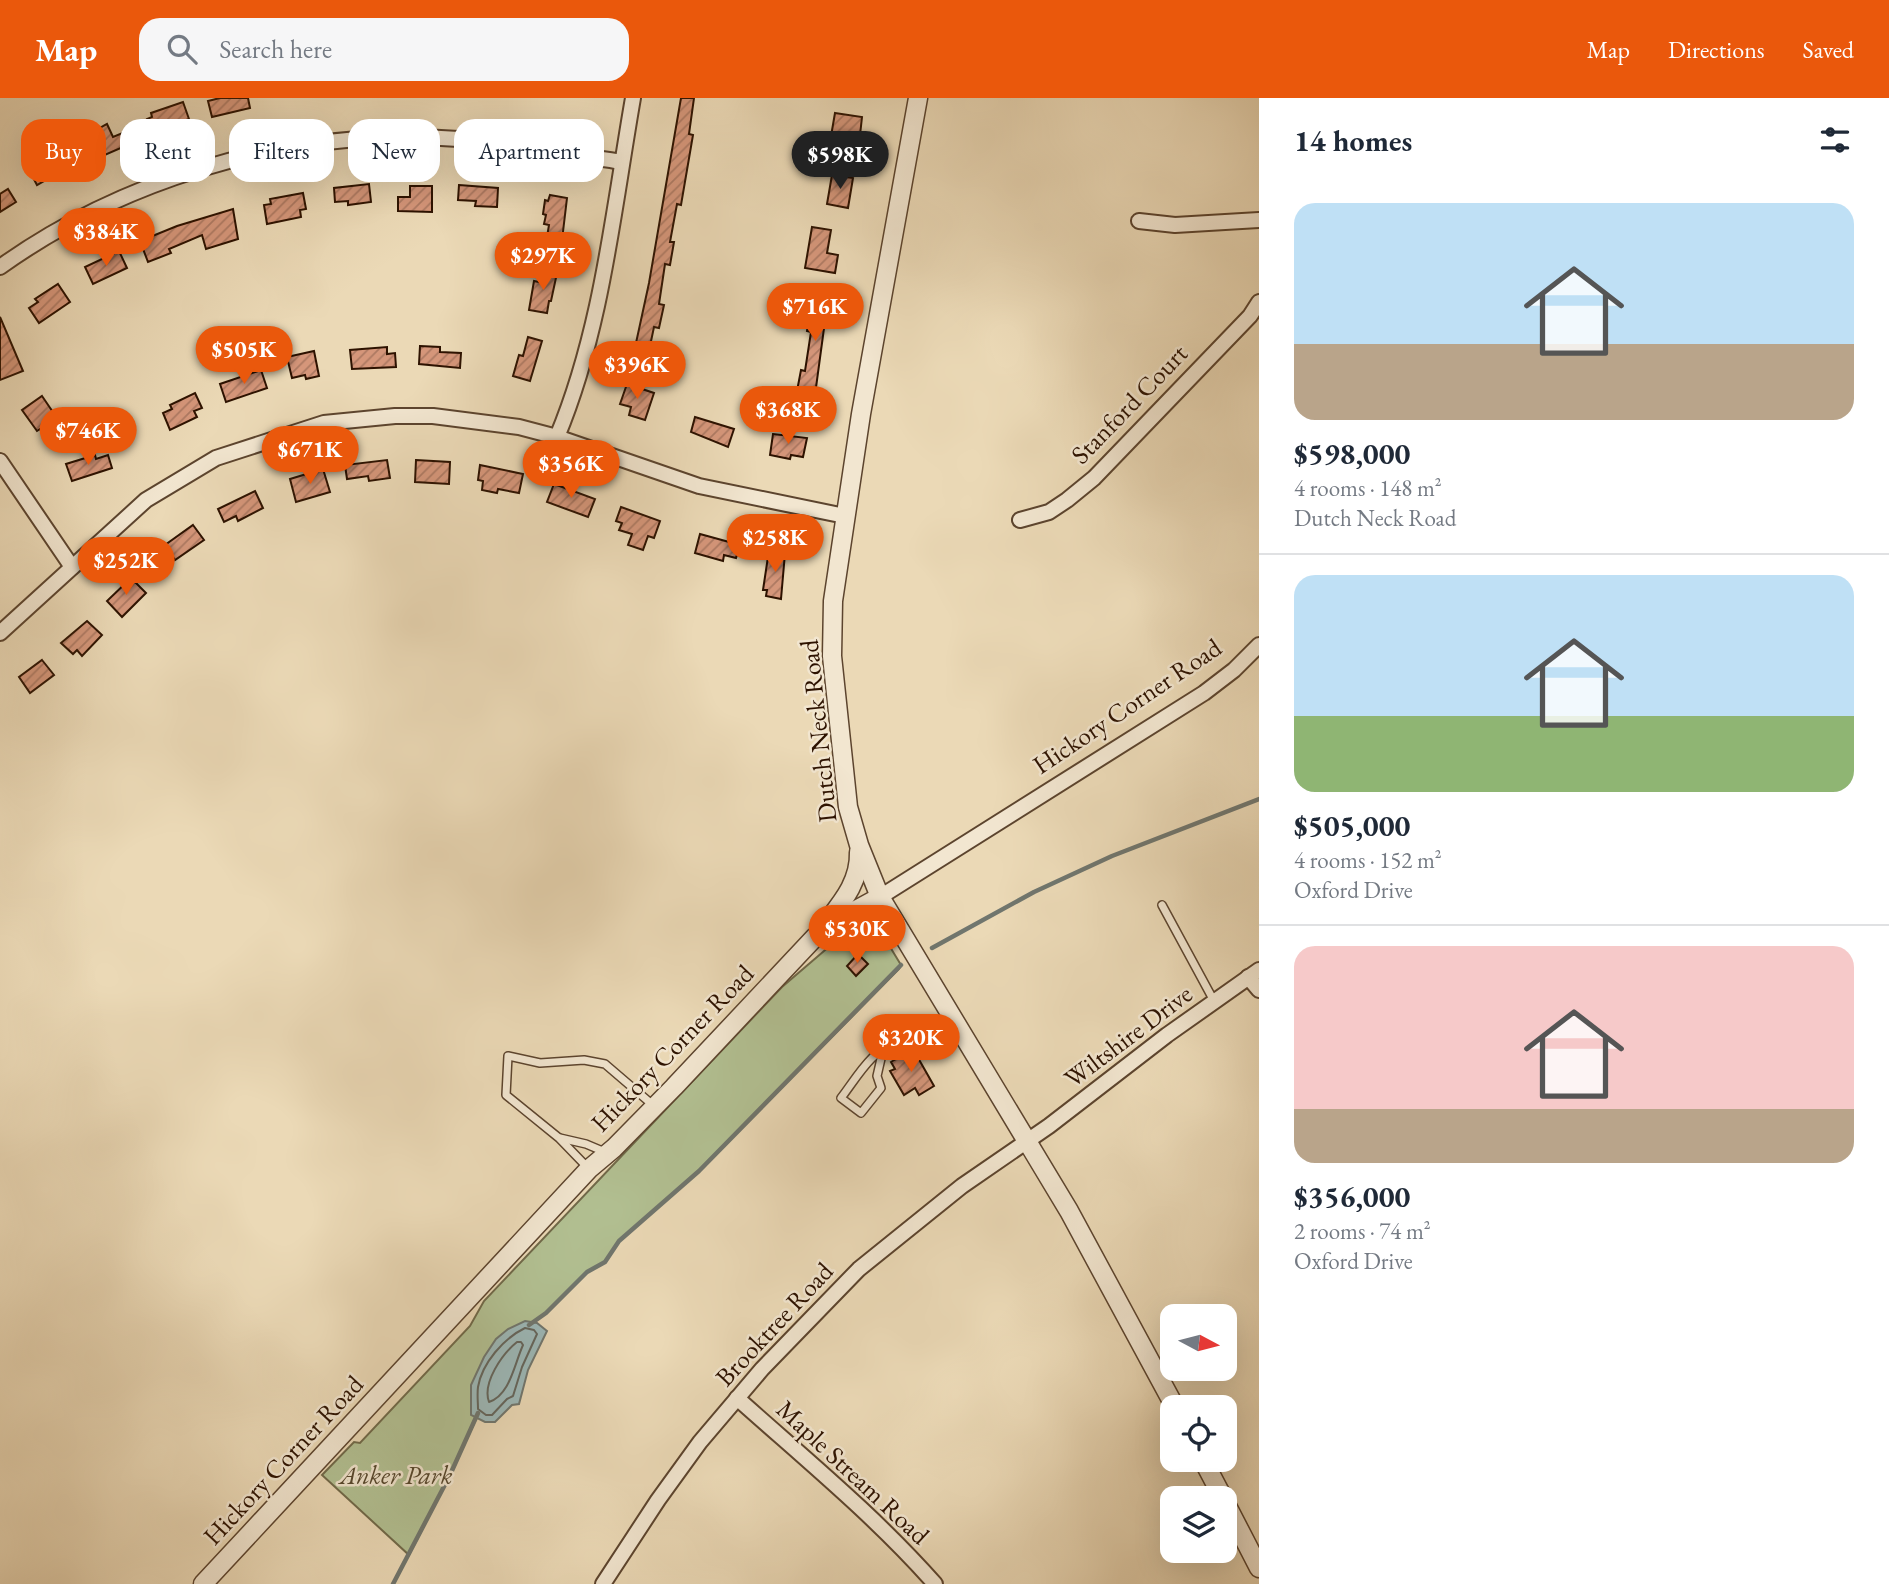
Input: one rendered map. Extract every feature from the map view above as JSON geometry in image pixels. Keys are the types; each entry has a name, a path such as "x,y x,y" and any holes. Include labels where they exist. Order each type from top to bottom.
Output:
{"street":[{"path":"557,437 575,392 594,326 633,98"},
{"name":"Dutch Neck Road","path":"918,98 845,516 833,601 832,656 848,807 859,845 880,897 1106,1276 1169,1395"},
{"path":"0,267 55,233 130,195 230,161 287,149 373,138 428,138 505,144 622,162"},
{"path":"1139,221 1175,225 1259,220"},
{"name":"Stanford Court","path":"1020,520 1049,512 1094,478 1250,316 1259,302"},
{"path":"0,633 146,500 216,458 324,423 395,415 433,416 519,427 557,437 699,486 845,516"},
{"path":"0,461 72,567"},
{"name":"Hickory Corner Road","path":"203,1584 590,1170 655,1107 815,937 836,921 880,897 1204,693 1234,670 1259,645"},
{"path":"815,937 851,889 859,860 859,845"},
{"path":"1254,973 1259,990"},
{"name":"Wiltshire Drive","path":"1027,1142 1254,973"},
{"name":"Brooktree Road","path":"603,1584 658,1500 737,1398 859,1269 962,1186 1027,1142"},
{"name":"Maple Stream Road","path":"737,1398 862,1510 935,1584"},
{"path":"1237,1525 1259,1568"}],"lane":[{"path":"1162,905 1214,1001"},
{"path":"883,1050 877,1076 881,1088 861,1113 841,1098 873,1057 883,1050 920,1039 962,1032"},
{"path":"590,1170 559,1138 506,1095 508,1056 540,1063 584,1060 605,1064 655,1107"},
{"path":"559,1138 586,1144 608,1153"}],"green space":[{"name":"Anker Park","path":"861,925 878,927 901,965 899,969 699,1171 619,1241 605,1262 587,1272 546,1313 516,1333 450,1475 409,1555 322,1475 354,1442 360,1443 470,1326 484,1301 782,987 838,939"}],"water":[{"path":"525,1321 537,1323 547,1331 528,1370 519,1404 512,1405 495,1422 485,1422 471,1415 471,1385 496,1339 508,1329"}],"building":[{"path":"248,98 250,108 212,117 208,101"},
{"path":"681,98 694,98 689,134 693,135 681,205 677,204 670,242 674,242 670,265 665,264 659,304 664,305 659,328 654,327 650,346 636,343"},
{"path":"183,102 189,119 147,119 152,117 151,113"},
{"path":"835,113 862,117 860,135 852,133 850,145 830,142"},
{"path":"106,125 113,137 120,134 120,148 106,154"},
{"path":"832,175 853,178 848,208 827,204"},
{"path":"369,184 371,202 348,205 348,201 335,202 334,188"},
{"path":"459,185 498,188 497,207 475,206 476,201 458,200"},
{"path":"410,186 432,186 432,212 398,211 398,197 410,197"},
{"path":"8,189 16,202 0,212 0,194"},
{"path":"303,193 306,209 300,210 301,217 267,224 264,205 271,204 270,199"},
{"path":"550,195 567,198 562,240 547,237 549,225 544,224 546,215 543,214 545,200 548,201"},
{"path":"233,209 238,239 206,249 202,235 169,249 171,253 148,262 140,241 177,226"},
{"path":"812,227 831,230 827,253 838,255 835,273 805,268"},
{"path":"119,251 127,268 93,284 85,267"},
{"path":"542,270 557,273 547,313 529,310 534,281 539,282"},
{"path":"58,284 70,302 39,323 29,308 38,302 35,299"},
{"path":"816,291 831,293 815,395 797,391 801,370 805,371 811,332 807,331 811,301 815,301"},
{"path":"0,317 23,371 0,380"},
{"path":"528,337 542,341 530,381 513,376 519,355 523,356"},
{"path":"420,346 440,347 440,352 461,353 460,368 419,364"},
{"path":"387,347 387,354 395,353 396,367 352,369 350,350"},
{"path":"314,351 319,376 292,378 287,357"},
{"path":"261,370 267,388 226,402 220,384"},
{"path":"627,384 654,393 645,420 629,415 631,407 620,404"},
{"path":"195,393 202,408 194,411 197,417 170,430 163,413 172,409 170,405"},
{"path":"42,396 61,424 45,435 40,429 37,431 22,410"},
{"path":"695,417 734,429 728,447 691,432"},
{"path":"773,434 807,438 803,457 791,455 790,459 770,455"},
{"path":"95,455 96,459 108,455 112,468 72,481 66,464"},
{"path":"387,460 390,478 369,481 368,476 347,479 345,465"},
{"path":"416,460 450,462 449,484 415,482"},
{"path":"480,465 523,474 519,493 498,489 497,493 482,490 483,481 478,480"},
{"path":"323,469 330,492 296,502 290,479"},
{"path":"554,484 595,499 588,517 547,502"},
{"path":"255,491 263,508 238,521 236,516 224,522 218,509"},
{"path":"621,507 660,521 654,538 648,536 643,550 628,545 632,534 619,530 622,523 616,521"},
{"path":"193,525 204,540 175,560 165,545"},
{"path":"700,534 740,545 736,558 724,555 723,561 695,553"},
{"path":"769,550 785,553 781,599 766,596 767,590 763,590"},
{"path":"131,578 146,593 122,617 107,601"},
{"path":"87,621 102,635 82,656 77,650 73,654 61,643"},
{"path":"42,660 54,675 30,693 19,677"},
{"path":"858,954 868,964 856,976 847,966"},
{"path":"913,1049 934,1086 919,1095 915,1088 904,1095 890,1071 895,1069 891,1062"}],"waterway":[{"path":"932,948 1034,892 1112,856 1259,799"},
{"path":"529,1325 546,1313 587,1272 605,1262 619,1241 699,1171 901,965"},
{"path":"393,1584 450,1475 478,1413"}]}
